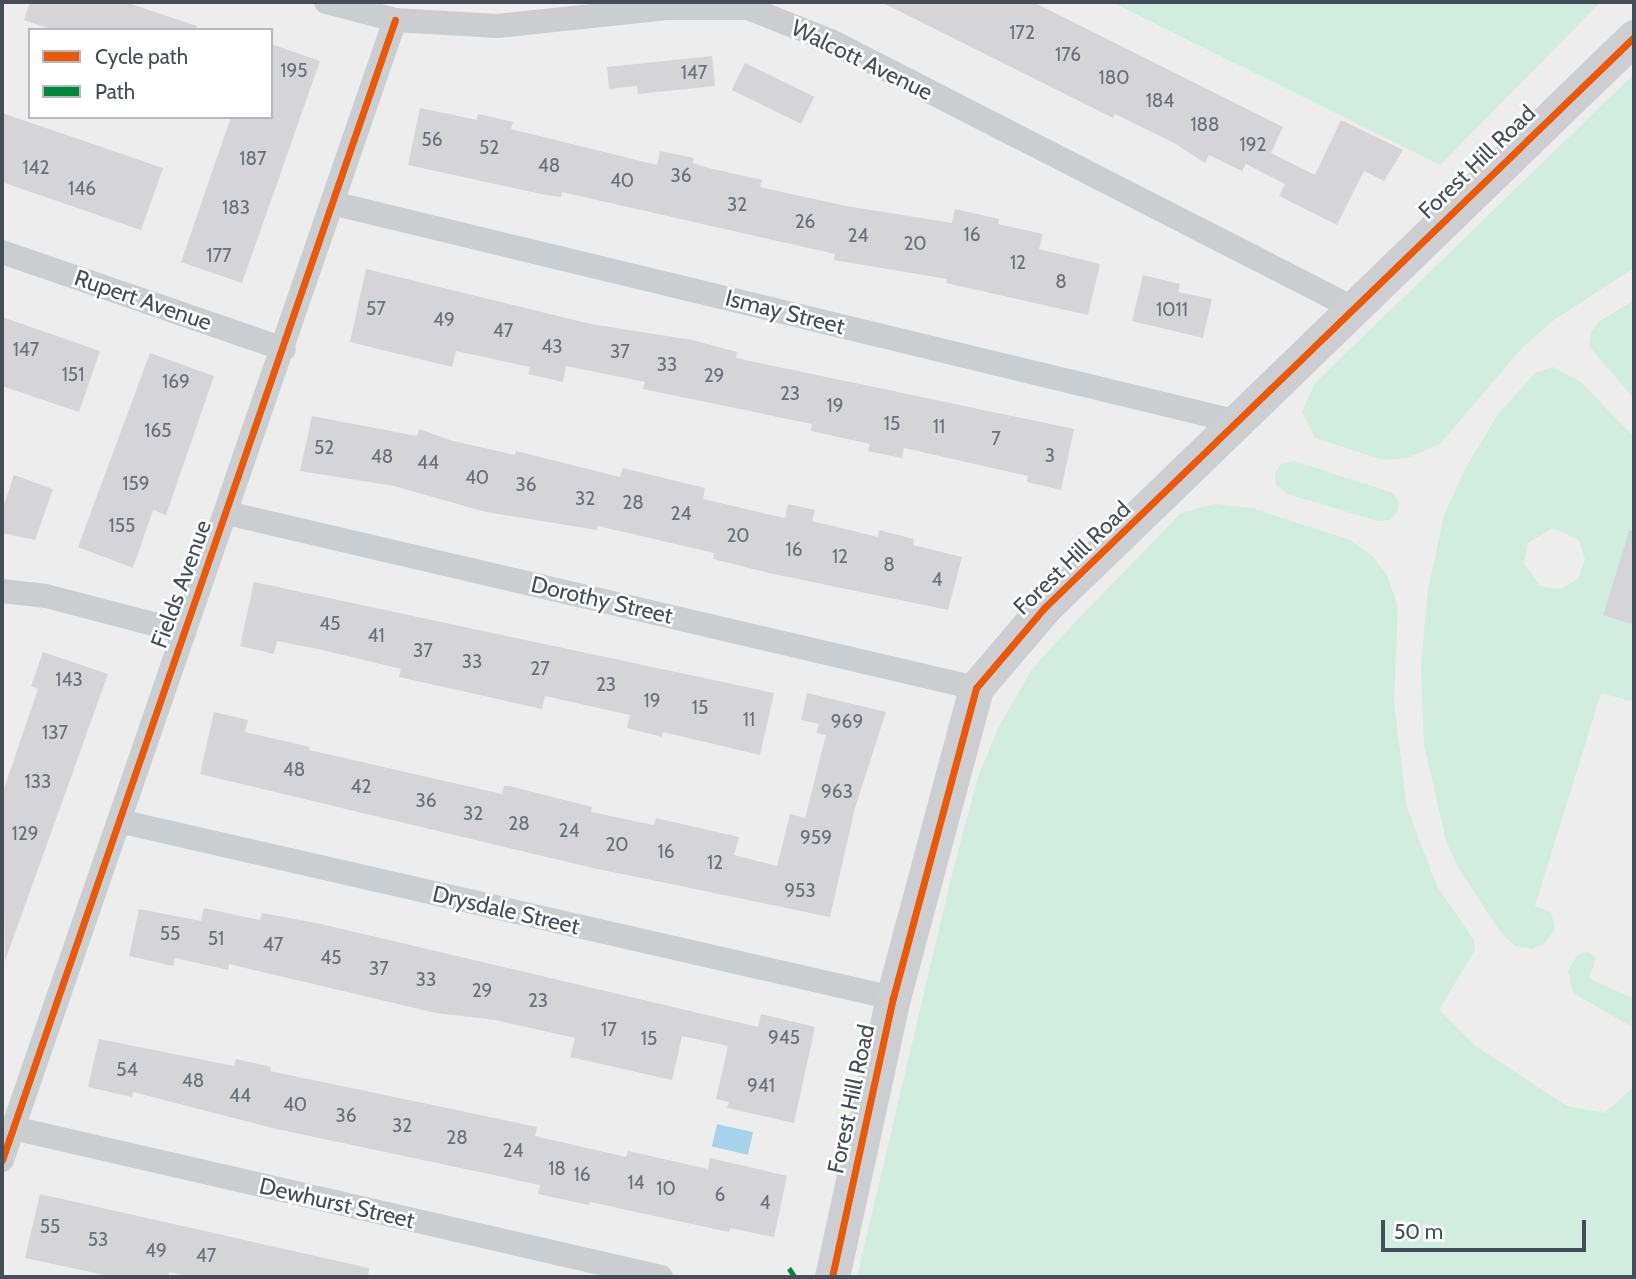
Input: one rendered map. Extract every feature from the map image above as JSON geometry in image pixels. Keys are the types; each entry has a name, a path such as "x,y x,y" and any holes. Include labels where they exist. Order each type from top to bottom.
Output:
{"street":[{"name":"Walcott Avenue","path":"326,2 395,20 497,26 667,8 748,8 831,41 1353,308"},
{"name":"Fields Avenue","path":"2,1160 284,349 395,20"},
{"name":"Forest Hill Road","path":"832,1277 893,998 976,688 1044,608 1634,37"},
{"name":"Ismay Street","path":"332,203 1238,422"},
{"name":"Rupert Avenue","path":"2,252 284,349"},
{"name":"Dorothy Street","path":"227,513 976,688"},
{"name":"Fields Avenue","path":"2,591 46,596 184,632"},
{"name":"Drysdale Street","path":"119,821 893,998"},
{"name":"Dewhurst Street","path":"13,1128 661,1277"}],"green space":[{"path":"1112,2 1601,2 1440,165"},
{"path":"1634,74 1634,268 1554,320 1523,347 1440,444 1407,458 1383,460 1315,438 1302,412 1315,383"},
{"path":"1634,300 1634,399 1589,346 1591,332 1600,321"},
{"path":"1553,367 1580,381 1634,437 1634,543 1626,541 1603,615 1634,625 1634,702 1601,693 1535,906 1551,912 1555,929 1545,943 1532,949 1515,946 1501,933 1459,869 1446,841 1424,744 1421,669 1427,595 1444,515 1465,469 1498,414 1535,373","holes":["1553,528 1579,540 1585,560 1578,579 1560,589 1540,586 1524,563 1528,543"]},
{"path":"1294,461 1393,493 1399,502 1397,512 1390,520 1378,521 1287,494 1276,484 1275,473 1281,464"},
{"path":"1214,504 1252,508 1350,540 1372,556 1387,575 1398,606 1394,702 1407,808 1437,886 1474,940 1475,950 1439,1010 1477,1047 1567,1106 1604,1113 1634,1087 1634,1277 857,1277 951,878 978,777 999,726 1032,669 1079,618 1181,513"},
{"path":"1587,951 1596,958 1589,978 1634,999 1634,1028 1573,993 1568,971 1577,956"}],"water":[{"path":"717,1124 753,1132 748,1155 712,1146"}],"building":[{"path":"30,2 125,2 197,26 47,28 24,20"},
{"path":"881,2 1033,2 1283,127 1271,153 1315,175 1341,120 1403,150 1384,181 1364,171 1337,225 1279,196 1285,184 1246,164 1242,171 1209,155 1205,163 1176,144 1115,114 1113,118"},
{"path":"273,45 320,61 242,283 181,262 230,119 273,119"},
{"path":"712,56 715,86 638,94 637,86 609,89 607,67"},
{"path":"745,63 814,97 801,124 732,90"},
{"path":"420,108 477,120 478,114 513,122 511,129 657,165 660,151 694,158 693,163 762,180 760,187 846,206 952,223 955,209 999,219 998,224 1043,234 1039,249 1100,264 1088,315 946,283 947,279 834,260 835,254 562,192 561,197 546,195 408,165"},
{"path":"2,113 163,168 141,230 2,182"},
{"path":"366,269 591,324 692,340 737,352 736,358 1074,429 1061,490 1027,482 1028,476 904,448 902,458 868,451 870,444 811,431 812,424 643,389 645,382 566,366 563,382 528,374 530,367 456,351 452,367 350,342"},
{"path":"1143,275 1180,284 1178,292 1212,299 1203,338 1132,321"},
{"path":"2,317 100,351 79,412 2,386"},
{"path":"150,353 214,376 166,515 153,510 133,568 78,547"},
{"path":"312,416 417,436 419,429 453,441 515,455 516,451 620,477 623,468 705,488 703,499 785,518 788,504 815,510 812,521 878,537 879,530 914,539 913,545 962,557 948,610 769,573 713,559 714,553 598,526 597,530 486,512 394,486 300,471"},
{"path":"14,475 53,489 35,540 2,533 2,511"},
{"path":"1629,531 1634,531 1634,625 1603,615"},
{"path":"254,582 774,693 760,755 663,732 662,737 627,728 630,715 545,696 542,709 399,677 401,669 318,649 277,641 274,654 240,646"},
{"path":"43,652 108,674 5,961 2,795 38,689 31,686"},
{"path":"807,693 886,712 855,808 830,917 593,868 200,774 214,712 248,720 245,732 310,747 309,750 502,794 504,786 509,786 592,807 591,812 654,825 656,818 739,837 734,855 777,866 790,814 805,818 826,735 816,733 819,724 801,720"},
{"path":"204,908 260,920 262,913 321,924 758,1027 761,1014 815,1027 794,1123 727,1108 729,1102 716,1099 728,1046 682,1036 672,1080 570,1057 575,1038 495,1020 436,1013 229,964 228,970 175,958 173,966 129,956 139,909 201,921"},
{"path":"99,1039 234,1066 236,1059 271,1067 270,1071 537,1127 535,1136 626,1157 628,1151 708,1169 710,1158 787,1176 774,1237 730,1228 729,1232 590,1202 589,1205 538,1194 540,1185 272,1128 133,1092 132,1097 88,1087"},
{"path":"40,1194 369,1268 368,1277 192,1277 169,1272 168,1277 114,1277 25,1258"}],"marked path":[{"path":"789,1268 795,1277"}],"cycle path":[{"path":"2,1160 395,20"},
{"path":"832,1277 893,998 976,688 1044,608 1634,37"}]}
